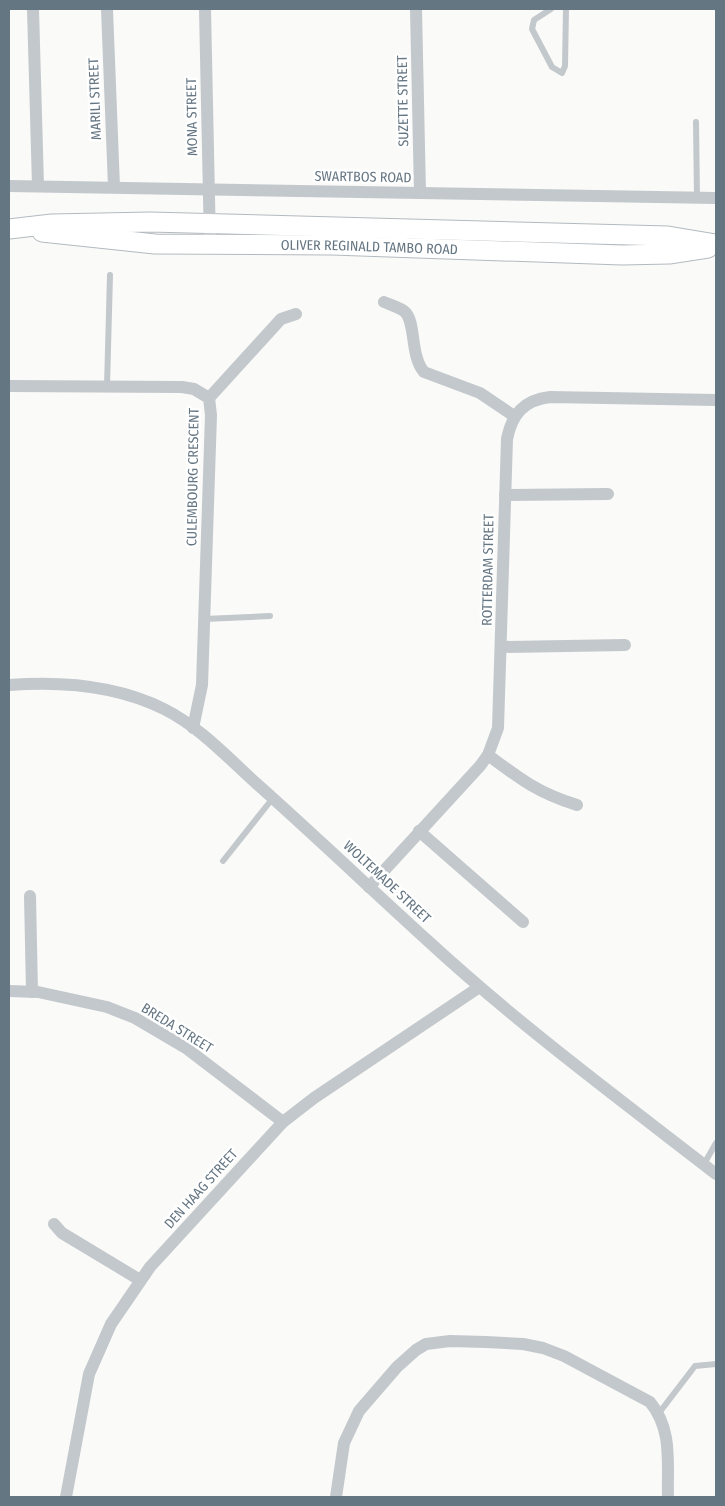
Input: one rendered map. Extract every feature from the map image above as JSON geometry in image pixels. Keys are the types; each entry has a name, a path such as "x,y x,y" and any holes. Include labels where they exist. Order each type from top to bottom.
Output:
{"main road":[{"name":"OLIVER REGINALD TAMBO ROAD","path":"15,229 85,222 210,224 668,236 716,245"},
{"name":"OLIVER REGINALD TAMBO ROAD","path":"15,229 62,236 155,244 622,255 669,254 716,245"}],"street":[{"path":"33,9 38,186"},
{"name":"MARILI STREET","path":"107,9 114,188"},
{"name":"MONA STREET","path":"205,9 210,244"},
{"name":"SUZETTE STREET","path":"416,9 420,193"},
{"name":"SWARTBOS ROAD","path":"9,186 716,198"},
{"path":"384,302 402,310 410,318 415,353 424,372 480,392 514,416 528,402 550,397 716,400"},
{"path":"209,398 281,319 296,314"},
{"name":"CULEMBOURG CRESCENT","path":"9,386 188,388 200,392 209,398 211,415 202,685 193,728"},
{"name":"ROTTERDAM STREET","path":"369,887 488,754 498,728 507,439 514,416"},
{"path":"505,495 608,494"},
{"path":"501,647 625,645"},
{"name":"WOLTEMADE STREET","path":"9,684 45,682 85,685 135,698 165,710 193,728 273,798 478,988 716,1174"},
{"path":"488,754 528,785 548,796 577,805"},
{"path":"419,831 523,922"},
{"path":"30,896 32,992"},
{"name":"DEN HAAG STREET","path":"66,1497 89,1374 111,1324 140,1280 283,1122 314,1098 478,988"},
{"name":"BREDA STREET","path":"9,991 32,992 107,1007 135,1018 186,1048 283,1122"},
{"path":"54,1224 62,1233 140,1280"},
{"path":"336,1497 344,1443 358,1411 397,1366 416,1350 426,1344 450,1341 523,1344 543,1348 564,1356 650,1402 659,1413 666,1433 668,1497"}],"lane":[{"path":"551,9 534,20 532,29 552,67 562,73 565,66 566,9"},
{"path":"696,122 697,198"},
{"path":"108,386 110,275"},
{"path":"204,619 270,616"},
{"path":"223,861 273,798"},
{"path":"704,1164 716,1144"},
{"path":"659,1413 691,1369 699,1364 716,1364"}]}
